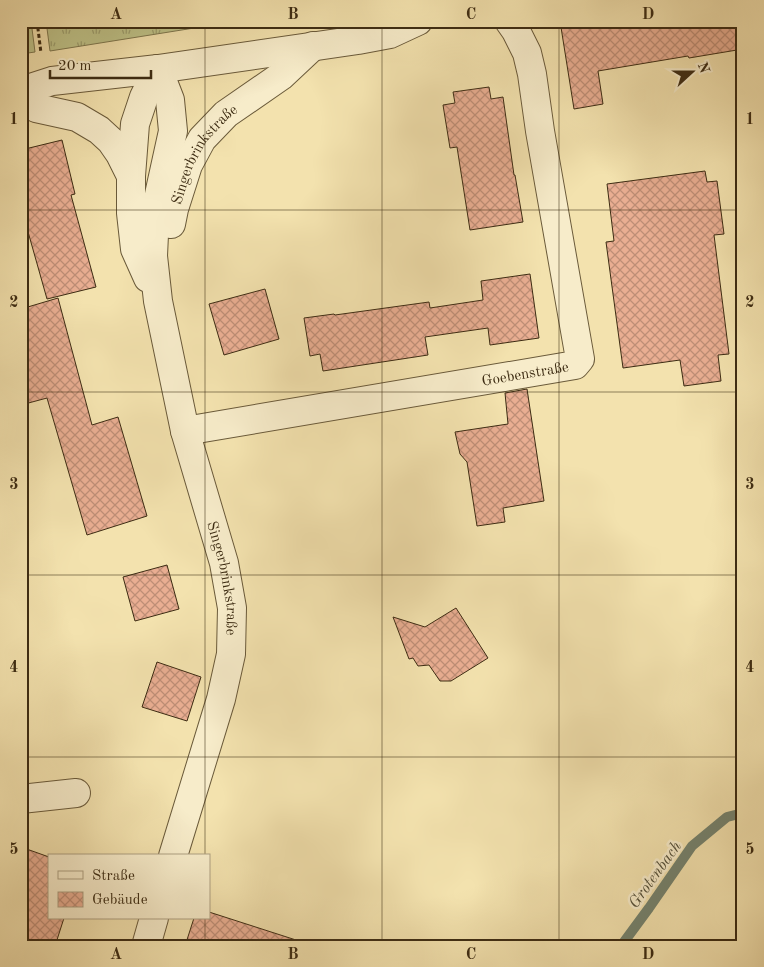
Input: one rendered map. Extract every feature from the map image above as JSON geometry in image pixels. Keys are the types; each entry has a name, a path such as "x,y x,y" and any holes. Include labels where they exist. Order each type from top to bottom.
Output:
{"street":[{"path":"21,91 52,81 158,69 390,34 418,21"},
{"name":"Goebenstraße","path":"185,431 575,365 580,359 540,131 532,74 526,53 509,21"},
{"name":"Singerbrinkstraße","path":"158,301 174,209 188,165 202,140 226,114 281,76 313,46"},
{"name":"Singerbrinkstraße","path":"158,69 144,97 135,124 131,176 131,213 136,249 158,301"},
{"name":"Singerbrinkstraße","path":"158,69 170,100 174,131 155,213 153,256 158,301 185,431 224,563 232,608 231,654 221,699 175,854"},
{"name":"Singerbrinkstraße","path":"21,97 36,108 77,117 99,130 120,154 131,176"},
{"path":"21,799 76,793"},
{"path":"146,946 153,920"}],"path":[{"path":"37,21 42,56"}],"green space":[{"path":"21,21 31,21 35,52 21,54"},
{"path":"46,21 111,21 112,27 146,21 238,21 50,51"}],"building":[{"path":"560,21 663,21 664,27 700,21 743,21 743,49 598,71 603,104 574,109"},
{"path":"489,87 491,99 503,97 523,222 470,230 457,147 450,148 443,105 455,103 453,92"},
{"path":"62,140 75,194 71,195 96,287 47,299 21,207 21,150"},
{"path":"705,171 707,182 717,181 724,234 714,235 729,354 718,355 721,381 684,386 680,360 623,368 606,242 614,241 607,184"},
{"path":"530,274 539,338 490,345 488,328 425,337 428,355 323,371 320,354 310,356 304,318 429,302 430,308 483,300 481,281"},
{"path":"265,289 279,339 224,355 209,304"},
{"path":"58,298 92,425 118,417 147,516 87,535 47,398 21,405 21,309"},
{"path":"527,389 544,501 503,508 505,522 477,526 467,462 460,454 455,432 508,424 505,393"},
{"path":"167,565 179,609 135,621 123,577"},
{"path":"456,608 488,658 451,681 440,681 429,665 418,666 413,658 409,659 393,617 425,627"},
{"path":"157,662 201,677 187,721 142,707"},
{"path":"21,847 48,857 48,920 63,920 55,946 21,946"},
{"path":"210,912 296,940 295,946 185,946 193,920 210,920"}],"waterway":[{"name":"Grotenbach","path":"621,946 692,846 727,817 743,813"}]}
